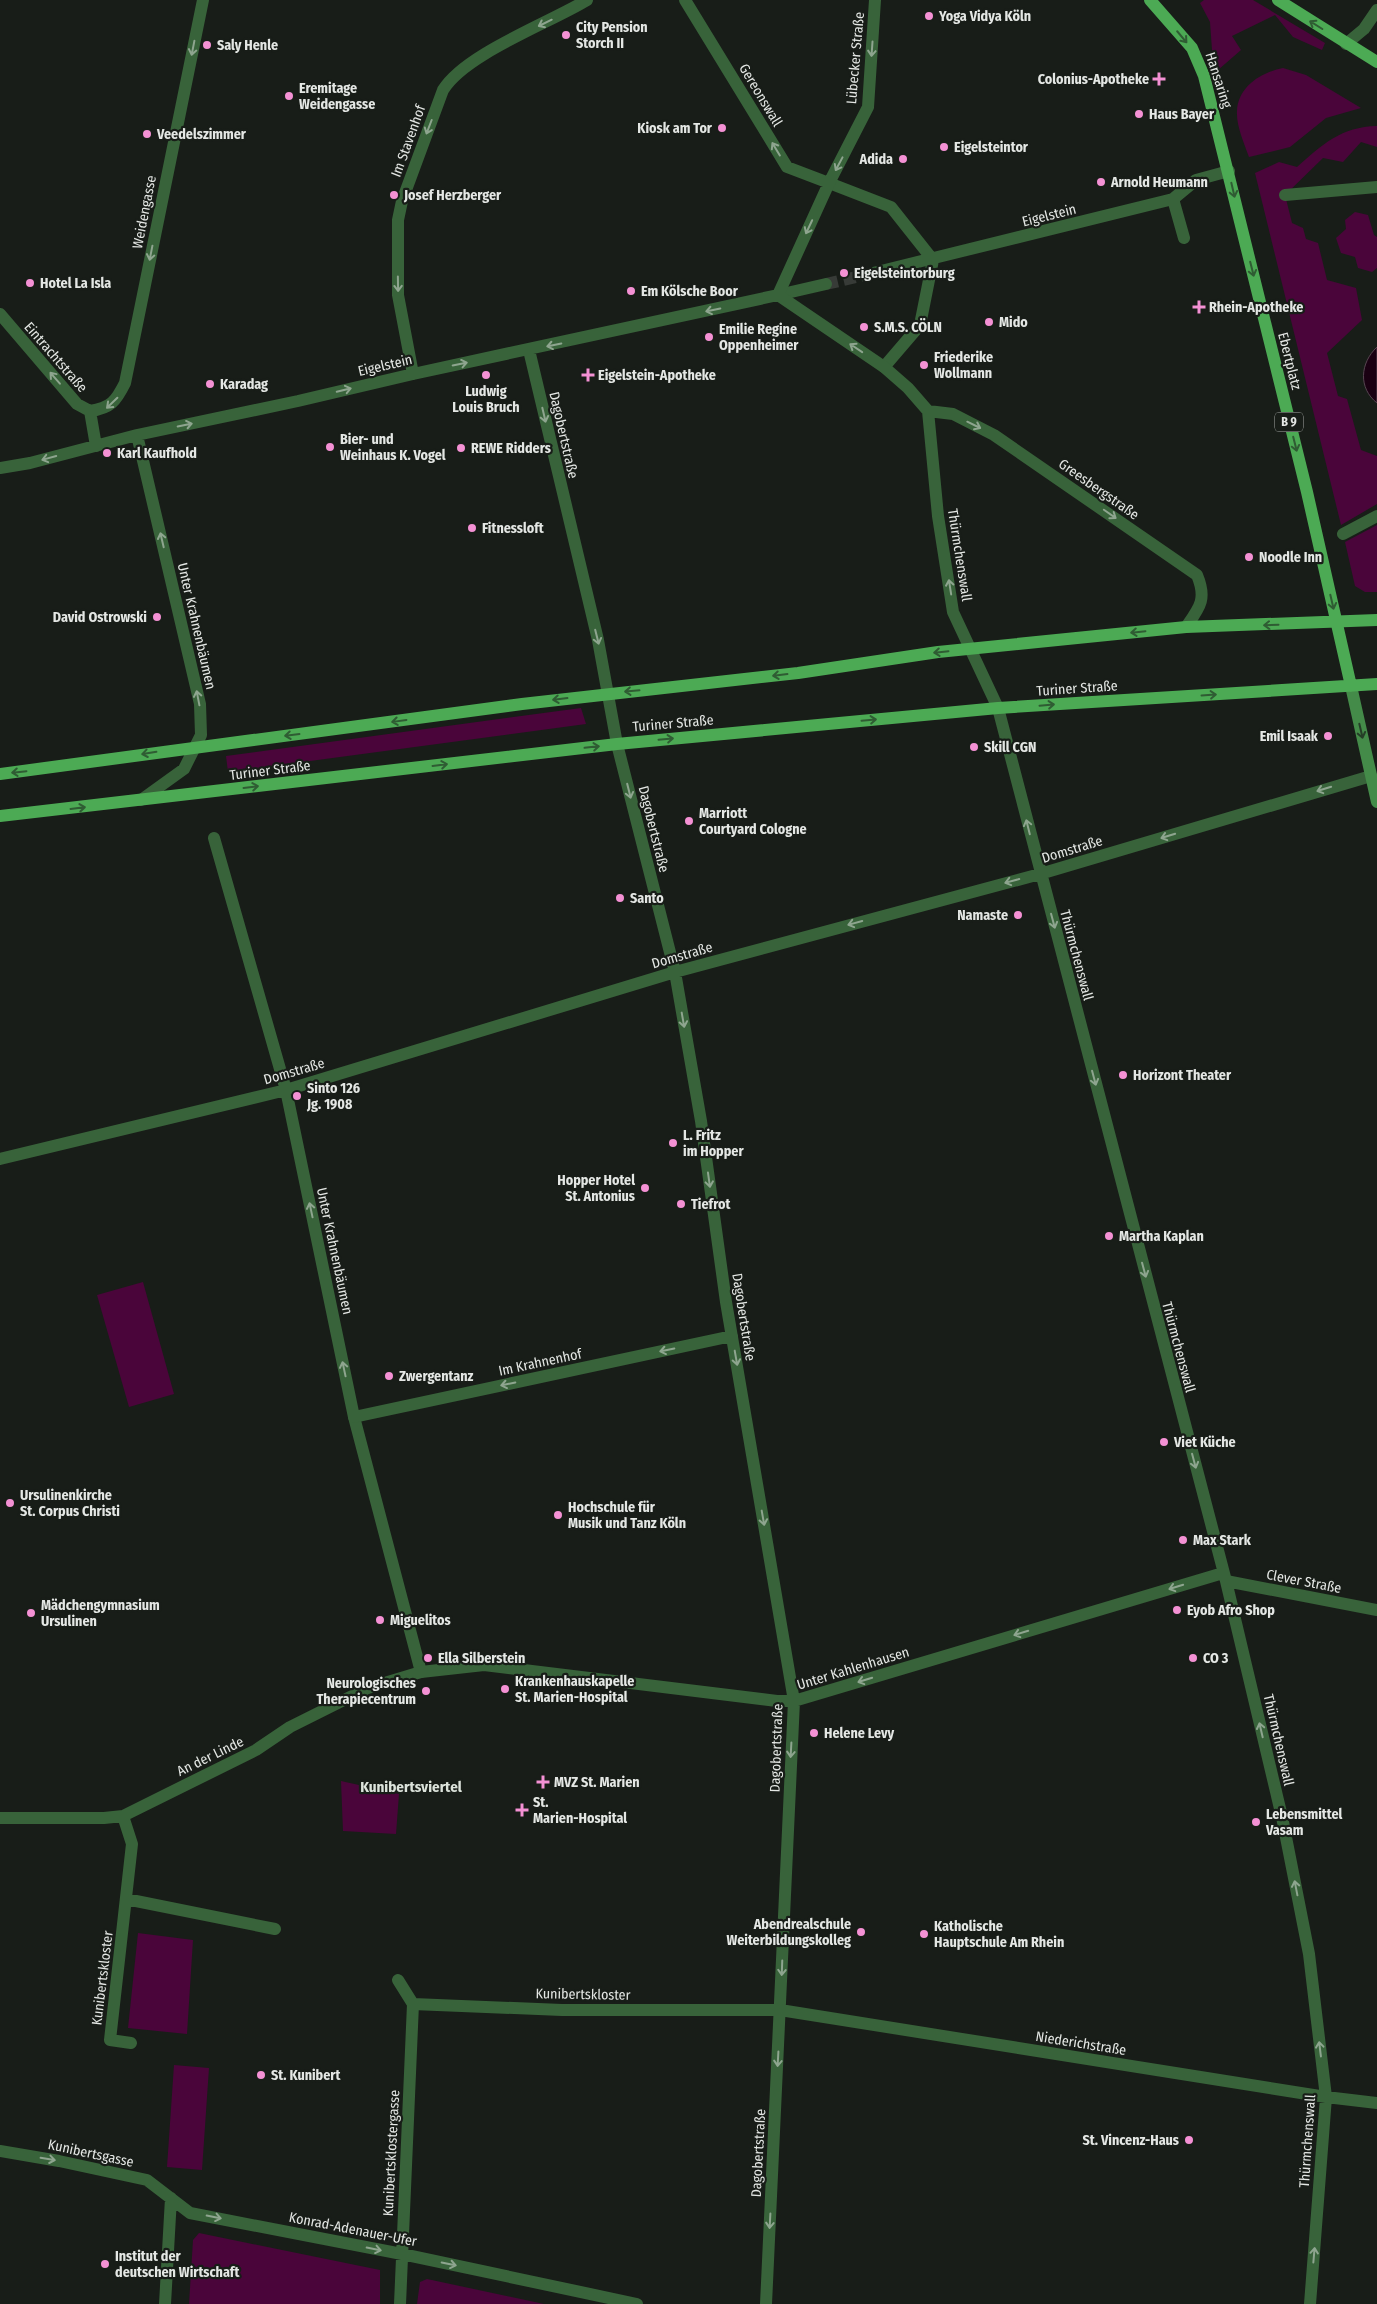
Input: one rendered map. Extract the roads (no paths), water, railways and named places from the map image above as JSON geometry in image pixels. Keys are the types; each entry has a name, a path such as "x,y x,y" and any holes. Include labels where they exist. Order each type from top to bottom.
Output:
{"main road":[{"name":"Hansaring","path":"1150,0 1192,48 1204,76 1217,126"},
{"path":"1282,3 1377,62"},
{"name":"Ebertplatz","path":"1217,126 1337,623"},
{"path":"0,774 197,746 608,693 733,681 970,649 1186,627 1337,623 1377,620"},
{"name":"B 9","path":"1337,623 1351,686"},
{"path":"1377,684 1351,686 1377,802"},
{"name":"Turiner Straße","path":"0,816 617,744 998,708 1351,686"}],"street":[{"name":"Weidengasse","path":"90,411 106,409 118,397 125,382 203,0"},
{"name":"Im Stavenhof","path":"413,374 398,295 398,220 402,201 443,90 457,72 485,54 587,0"},
{"name":"Gereonswall","path":"685,0 787,167 830,183"},
{"name":"Lübecker Straße","path":"830,183 868,107 875,0"},
{"path":"1346,44 1364,29 1377,10"},
{"name":"Eigelstein","path":"865,275 933,260 1173,200 1196,180 1228,171"},
{"path":"884,367 920,325 933,260 890,207 830,183 778,295 884,367 908,388 928,411"},
{"path":"1284,195 1377,187"},
{"path":"1173,200 1182,212 1184,238"},
{"name":"Eigelstein","path":"0,468 30,463 137,434 298,401 826,284"},
{"name":"Eintrachtstraße","path":"0,314 77,404 90,411 96,446"},
{"name":"Dagobertstraße","path":"529,350 598,640 617,744 675,972 701,1121 732,1336 794,1701 766,2304"},
{"name":"Greesbergstraße","path":"928,411 953,414 994,435 1197,575 1203,590 1201,607 1186,627"},
{"name":"Thürmchenswall","path":"928,411 938,516 953,612 998,708 1224,1577 1282,1817 1309,1954 1326,2097 1310,2304"},
{"name":"Unter Krahnenbäumen","path":"137,434 200,704 201,735 184,769 141,800"},
{"path":"1343,534 1377,516"},
{"name":"Domstraße","path":"0,1159 286,1090 675,972 1040,874 1371,776"},
{"name":"Unter Krahnenbäumen","path":"214,838 286,1090 354,1417 421,1672"},
{"name":"Im Krahnenhof","path":"354,1417 732,1336"},
{"name":"Clever Straße","path":"1224,1577 1377,1610"},
{"name":"Unter Kahlenhausen","path":"421,1672 484,1665 777,1701 794,1701 1224,1577"},
{"name":"An der Linde","path":"0,1818 104,1818 123,1816 256,1750 290,1727 368,1688 421,1672"},
{"name":"Kunibertskloster","path":"123,1816 132,1844 110,2040 131,2043"},
{"path":"126,1898 275,1930"},
{"path":"398,1980 413,2004"},
{"name":"Kunibertskloster","path":"413,2004 562,2010 780,2010"},
{"name":"Kunibertsklostergasse","path":"400,2304 413,2004"},
{"name":"Niederichstraße","path":"780,2010 1326,2097 1377,2102"},
{"name":"Kunibertsgasse","path":"0,2151 59,2161 147,2180 171,2198"},
{"path":"166,2304 171,2198"},
{"name":"Konrad-Adenauer-Ufer","path":"171,2198 190,2213 402,2254 637,2304"}],"tunnel":[{"path":"826,284 865,275"}],"place":[{"name":"Yoga Vidya Köln","path":"929,16"},
{"name":"City Pension Storch II","path":"566,35"},
{"name":"Saly Henle","path":"207,45"},
{"name":"Colonius-Apotheke","path":"1159,79"},
{"name":"Eremitage Weidengasse","path":"289,96"},
{"name":"Haus Bayer","path":"1139,114"},
{"name":"Kiosk am Tor","path":"722,128"},
{"name":"Veedelszimmer","path":"147,134"},
{"name":"Eigelsteintor","path":"944,147"},
{"name":"Adida","path":"903,159"},
{"name":"Arnold Heumann","path":"1101,182"},
{"name":"Josef Herzberger","path":"394,195"},
{"name":"Eigelsteintorburg","path":"844,273"},
{"name":"Hotel La Isla","path":"30,283"},
{"name":"Em Kölsche Boor","path":"631,291"},
{"name":"Rhein-Apotheke","path":"1199,307"},
{"name":"Mido","path":"989,322"},
{"name":"S.M.S. CÖLN","path":"864,327"},
{"name":"Emilie Regine Oppenheimer","path":"709,337"},
{"name":"Friederike Wollmann","path":"924,365"},
{"name":"Ludwig Louis Bruch","path":"486,375"},
{"name":"Eigelstein-Apotheke","path":"588,375"},
{"name":"Karadag","path":"210,384"},
{"name":"Bier- und Weinhaus K. Vogel","path":"330,447"},
{"name":"REWE Ridders","path":"461,448"},
{"name":"Karl Kaufhold","path":"107,453"},
{"name":"Fitnessloft","path":"472,528"},
{"name":"Noodle Inn","path":"1249,557"},
{"name":"David Ostrowski","path":"157,617"},
{"name":"Emil Isaak","path":"1328,736"},
{"name":"Skill CGN","path":"974,747"},
{"name":"Marriott Courtyard Cologne","path":"689,821"},
{"name":"Santo","path":"620,898"},
{"name":"Namaste","path":"1018,915"},
{"name":"Horizont Theater","path":"1123,1075"},
{"name":"Sinto 126 Jg. 1908","path":"297,1096"},
{"name":"L. Fritz im Hopper","path":"673,1143"},
{"name":"Hopper Hotel St. Antonius","path":"645,1188"},
{"name":"Tiefrot","path":"681,1204"},
{"name":"Martha Kaplan","path":"1109,1236"},
{"name":"Zwergentanz","path":"389,1376"},
{"name":"Viet Küche","path":"1164,1442"},
{"name":"Ursulinenkirche St. Corpus Christi","path":"10,1503"},
{"name":"Hochschule für Musik und Tanz Köln","path":"558,1515"},
{"name":"Max Stark","path":"1183,1540"},
{"name":"Eyob Afro Shop","path":"1177,1610"},
{"name":"Mädchengymnasium Ursulinen","path":"31,1613"},
{"name":"Miguelitos","path":"380,1620"},
{"name":"Ella Silberstein","path":"428,1658"},
{"name":"CO 3","path":"1193,1658"},
{"name":"Krankenhauskapelle St. Marien-Hospital","path":"505,1689"},
{"name":"Neurologisches Therapiecentrum","path":"426,1691"},
{"name":"Helene Levy","path":"814,1733"},
{"name":"MVZ St. Marien","path":"543,1782"},
{"name":"St. Marien-Hospital","path":"522,1810"},
{"name":"Lebensmittel Vasam","path":"1256,1822"},
{"name":"Abendrealschule Weiterbildungskolleg","path":"861,1932"},
{"name":"Katholische Hauptschule Am Rhein","path":"924,1934"},
{"name":"St. Kunibert","path":"261,2075"},
{"name":"St. Vincenz-Haus","path":"1189,2140"},
{"name":"Institut der deutschen Wirtschaft","path":"105,2264"}],"district":[{"name":"Kunibertsviertel","path":"411,1787"}]}
